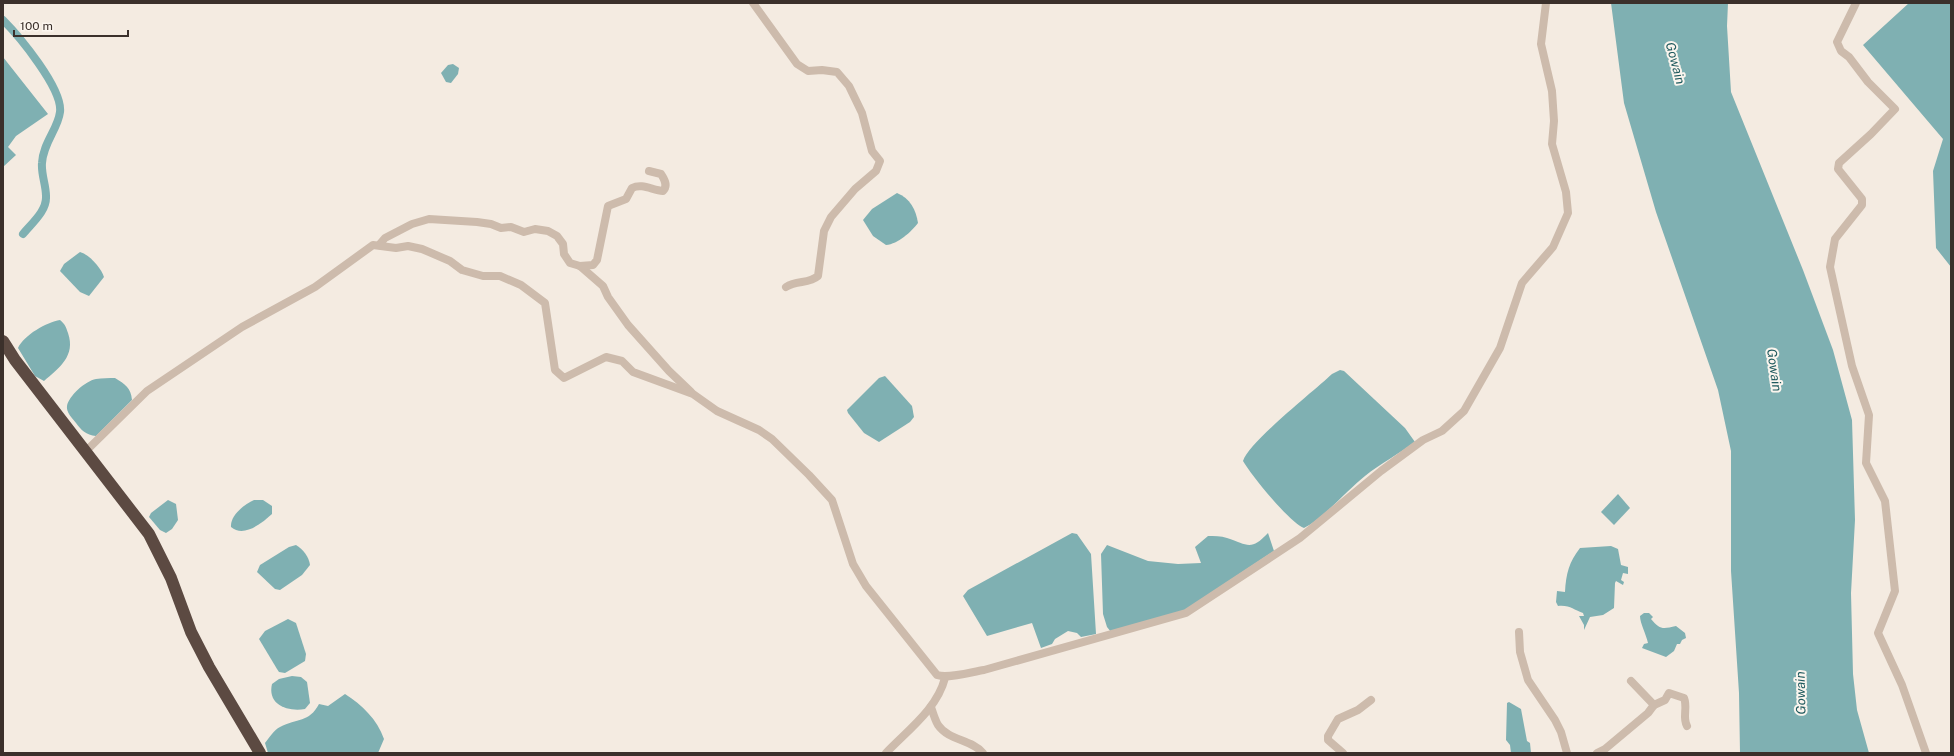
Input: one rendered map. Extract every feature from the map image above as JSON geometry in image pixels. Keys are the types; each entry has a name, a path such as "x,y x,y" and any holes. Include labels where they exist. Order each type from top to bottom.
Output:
{"highway":[{"path":"3,341 85,452 149,534 171,578 191,632 205,660 260,753"}],"street":[{"path":"753,3 797,64 808,71 822,70 837,72 849,86 862,113 872,151 880,161 876,171 855,189 831,217 824,231 818,276 809,281 793,282 786,287"},
{"path":"580,266 603,286 608,297 628,324 669,371 693,394 717,411 759,430 772,439 810,475 832,500 853,564 866,586 937,676 945,678 959,673 984,670 1186,613 1300,538 1381,471 1423,440 1442,431 1464,411 1500,348 1522,283 1553,247 1568,213 1566,192 1552,144 1554,122 1552,91 1541,44 1546,3"},
{"path":"1856,3 1837,42 1841,51 1849,56 1868,82 1895,109 1871,134 1839,163 1838,169 1862,199 1862,205 1835,239 1830,266 1852,366 1869,415 1866,464 1885,501 1895,591 1878,633 1902,685 1926,753"},
{"path":"379,245 385,238 412,224 429,219 477,222 491,224 501,228 510,227 524,232 535,229 548,231 557,236 563,244 564,254 570,263 580,266 593,265 597,260 608,206 626,199 632,188 636,186 658,191 663,191 665,189 666,182 661,174 649,171"},
{"path":"85,452 146,391 235,331 315,287 373,245 396,248 408,246 422,249 450,261 462,270 483,276 500,276 521,285 545,303 556,370 564,378 606,357 622,361 633,372 693,394"},
{"path":"1518,632 1520,652 1528,680 1555,720 1561,732 1567,753"},
{"path":"886,753 931,707 943,686 945,678"},
{"path":"1631,681 1654,705"},
{"path":"1597,753 1605,749 1648,713 1654,705 1665,700 1669,693 1684,698 1687,705 1684,713 1687,726"},
{"path":"1343,753 1331,744 1328,740 1328,736 1338,719 1358,710 1371,700"},
{"path":"931,707 937,724 944,731 953,737 977,746 983,753"}],"water":[{"name":"Gowain","path":"1611,3 1728,3 1727,26 1731,92 1803,270 1833,350 1852,420 1855,520 1851,593 1853,674 1857,710 1869,753 1740,753 1739,693 1731,571 1731,451 1718,390 1656,212 1624,103"},
{"path":"1909,3 1951,3 1951,267 1936,248 1933,171 1943,139 1863,45"},
{"path":"3,57 48,114 16,136 8,147 16,155 3,167"},
{"path":"453,64 459,68 458,74 451,83 446,82 441,73 448,65"},
{"path":"897,193 902,195 912,205 918,223 900,240 886,245 873,236 863,220 872,209"},
{"path":"80,252 95,262 104,277 89,296 80,292 60,271 64,264"},
{"path":"60,320 64,324 67,331 70,341 70,348 65,361 44,381 35,376 18,348 25,338 36,330 49,323"},
{"path":"1340,370 1344,371 1405,428 1415,442 1365,476 1319,518 1304,528 1281,508 1262,487 1243,461 1257,442 1269,430 1332,374"},
{"path":"885,376 912,406 914,417 910,422 879,442 864,433 847,410 879,378"},
{"path":"115,378 127,387 132,400 96,436 84,432 68,413 68,402 74,394 92,380"},
{"path":"1618,494 1630,508 1614,525 1601,512"},
{"path":"168,500 176,504 178,520 172,529 166,533 160,530 149,517 151,513"},
{"path":"254,500 263,500 272,506 272,514 258,525 247,530 241,531 231,527 235,514 246,504"},
{"path":"1072,533 1077,534 1091,554 1096,634 1081,637 1077,633 1068,631 1055,639 1052,644 1041,648 1032,623 987,636 963,596 968,590"},
{"path":"1268,533 1274,551 1182,612 1111,632 1107,627 1103,614 1101,554 1107,545 1148,561 1178,564 1201,563 1195,547 1208,536 1225,537 1249,545 1262,539"},
{"path":"296,545 305,554 310,565 302,575 280,590 275,589 257,572 260,565 289,547"},
{"path":"1611,546 1618,549 1621,565 1628,567 1628,574 1623,573 1621,580 1624,582 1623,585 1616,581 1615,583 1614,608 1603,615 1590,617 1584,630 1584,625 1579,616 1584,616 1583,613 1569,607 1558,606 1556,602 1557,591 1565,592 1569,568 1573,558 1580,548"},
{"path":"1644,613 1649,613 1653,617 1651,619 1659,627 1665,628 1676,626 1685,633 1686,638 1682,640 1680,644 1677,644 1674,651 1666,657 1642,648 1644,644 1648,643 1640,619 1640,616"},
{"path":"288,619 296,623 306,654 305,661 285,673 279,672 259,639 265,631"},
{"path":"292,676 301,677 307,682 310,703 305,709 298,710 280,706 273,697 271,691 272,684 279,679"},
{"path":"345,694 368,713 381,732 384,739 378,753 268,753 265,743 278,728 307,717 319,704 328,706"},
{"path":"1509,702 1521,709 1527,741 1530,743 1531,753 1511,753 1510,745 1506,740 1507,703"}],"waterway":[{"path":"3,20 29,50 48,77 55,90 59,102 60,112 59,118 43,156 42,167 46,201 42,212 23,234"}]}
